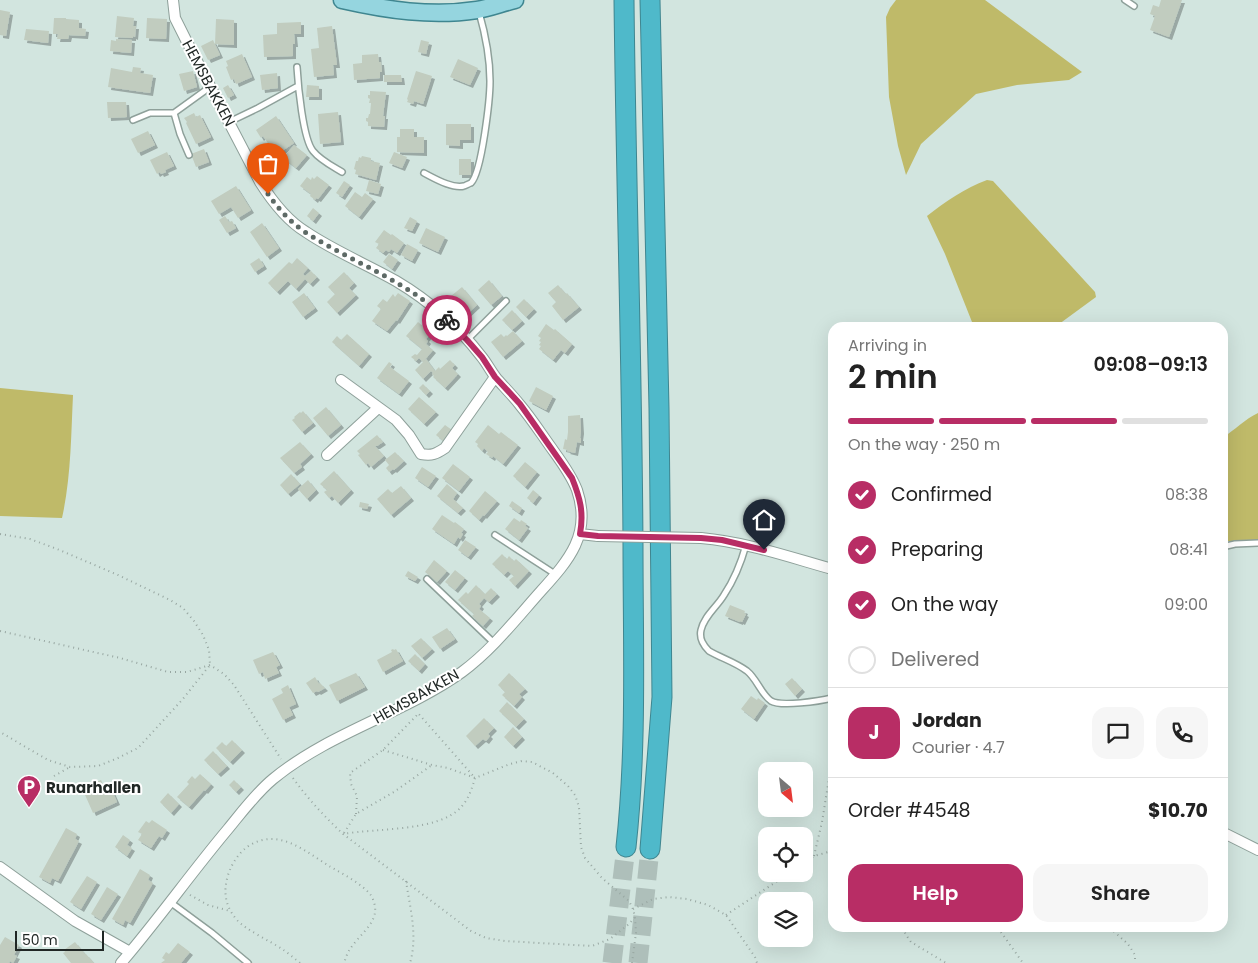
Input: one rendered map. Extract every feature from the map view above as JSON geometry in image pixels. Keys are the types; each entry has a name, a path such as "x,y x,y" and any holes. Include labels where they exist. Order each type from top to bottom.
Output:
{"highway":[{"path":"624,0 631,385 633,698 631,781 626,847"},
{"path":"650,0 659,408 662,697 650,850"}],"main road":[{"path":"342,0 415,12 453,7 478,10 515,0"}],"street":[{"name":"HEMSBAKKEN","path":"121,963 256,795 272,780 315,750 432,690 461,672 494,644 572,553 580,534 582,520 581,505 572,478 520,404 495,377 482,357 467,340 438,311 419,297 396,281 304,232 279,209 268,194 175,18 173,0"},
{"path":"341,380 396,420 409,435 421,454 429,456 446,448 495,377"},
{"path":"327,455 378,408"},
{"path":"580,534 722,540 828,568"},
{"path":"1228,835 1258,850"},
{"path":"0,867 75,921 130,952"}],"lane":[{"path":"1125,0 1134,6"},
{"path":"424,173 456,186 464,186 474,178 480,159 489,108 490,80 483,26 478,10"},
{"path":"297,67 298,86 311,149 323,160 342,172"},
{"path":"229,122 298,86"},
{"path":"133,120 150,113 174,113 210,87"},
{"path":"174,113 189,155"},
{"path":"467,340 506,300"},
{"path":"494,535 555,575"},
{"path":"1228,546 1258,544"},
{"path":"746,545 742,560 724,597 703,622 700,632 704,646 709,651 746,671 756,680 771,701 780,704 828,699"},
{"path":"427,579 494,644"},
{"path":"170,902 212,932 248,963"}],"path":[{"path":"0,534 30,539 58,549 118,575 183,608 203,635 209,650 210,665 182,700 138,748 98,766 70,767 48,760 0,732"},
{"path":"0,631 120,658 168,672 187,672 210,665 224,674 234,685 285,764"},
{"path":"410,702 418,714 475,778"},
{"path":"356,814 357,796 351,784 350,773 383,750 418,714"},
{"path":"383,750 448,768 475,778 522,761 532,762 553,773 575,795 579,807 581,847 586,858 602,878 629,901 633,909 636,933 632,963"},
{"path":"343,834 356,814 394,792 432,765"},
{"path":"54,776 70,767"},
{"path":"291,774 301,790 343,834 471,931 486,938 504,941 592,946 610,939 629,924 635,916"},
{"path":"343,834 414,827 434,823 450,816 461,808 469,795 475,778"},
{"path":"828,785 814,856 828,852"},
{"path":"300,963 239,922 230,911 225,900 224,893 230,868 236,857 256,842 268,838 292,843 352,880 371,895 375,912 372,922 349,950 344,963"},
{"path":"406,881 414,930 414,950 410,963"},
{"path":"726,915 776,882"},
{"path":"180,889 208,905 230,911"},
{"path":"633,909 653,899 669,897 687,899 708,905 726,915 758,963"},
{"path":"905,932 911,942 946,963"},
{"path":"1001,932 1023,963"},
{"path":"1114,932 1128,944 1135,955 1135,963"}],"shaded area":[{"path":"896,0 985,0 1082,72 1069,80 1017,85 976,94 921,144 906,175 898,146 889,97 886,17"},
{"path":"987,180 993,181 1095,292 1096,297 1062,322 972,322 945,254 927,216 971,187"},
{"path":"0,388 73,395 69,472 62,518 0,516"},
{"path":"1258,413 1258,541 1228,541 1228,434"}],"building":[{"path":"1161,0 1182,0 1169,37 1150,30 1155,16 1150,14 1153,5 1159,7"},
{"path":"0,10 10,12 6,36 0,35"},
{"path":"117,16 134,18 133,26 136,26 135,37 115,37"},
{"path":"54,18 79,20 79,28 86,29 85,36 69,35 68,39 57,39 58,34 53,34"},
{"path":"147,18 167,19 166,39 146,38"},
{"path":"216,19 234,20 234,45 215,44"},
{"path":"301,22 301,34 294,34 293,56 264,57 263,35 277,34 277,23"},
{"path":"332,26 337,65 333,65 334,75 314,77 311,49 319,48 317,28"},
{"path":"26,29 49,31 48,43 24,40"},
{"path":"116,39 132,40 131,53 110,51 111,40 116,41"},
{"path":"213,40 220,55 208,60 201,46"},
{"path":"421,40 429,42 426,54 418,52"},
{"path":"242,54 252,77 236,84 234,79 231,80 226,67 228,66 226,61"},
{"path":"378,54 382,72 380,72 380,78 354,80 353,64 362,63 362,55"},
{"path":"458,59 478,68 470,85 450,77"},
{"path":"133,67 141,68 140,73 153,75 150,93 108,87 111,68 132,72"},
{"path":"193,71 197,87 184,91 179,74"},
{"path":"416,71 432,76 423,104 414,101 413,104 407,102"},
{"path":"277,73 278,88 262,90 260,75"},
{"path":"384,75 401,75 402,82 384,82"},
{"path":"228,85 234,95 228,98 223,88"},
{"path":"307,85 319,86 319,97 306,97"},
{"path":"370,91 386,92 383,116 385,116 384,127 368,126 366,121 370,114 371,103 369,103 368,95 370,95"},
{"path":"107,102 126,102 127,117 108,118"},
{"path":"338,112 341,142 320,144 318,114"},
{"path":"194,113 196,117 200,115 211,137 196,144 184,118"},
{"path":"276,116 294,143 276,155 263,136 261,138 256,130"},
{"path":"446,124 471,124 471,140 460,140 460,146 446,145"},
{"path":"400,129 414,129 414,137 424,137 424,153 397,152 397,137 400,137"},
{"path":"148,131 155,145 138,153 131,139"},
{"path":"294,145 307,155 296,168 283,158"},
{"path":"204,149 209,162 196,167 191,154"},
{"path":"167,152 174,166 165,170 166,172 157,174 150,160"},
{"path":"394,152 407,157 402,168 389,163"},
{"path":"362,156 380,163 376,180 355,174 356,161"},
{"path":"459,159 471,159 471,175 459,175"},
{"path":"317,176 329,185 318,199 316,198 315,200 310,196 311,194 300,186 307,177 311,180 312,177 314,179"},
{"path":"369,180 381,184 378,194 366,191"},
{"path":"344,181 350,185 342,197 336,193"},
{"path":"236,186 251,210 238,218 231,207 219,214 211,201"},
{"path":"355,192 362,197 365,193 373,199 359,217 345,206"},
{"path":"313,208 319,213 313,221 307,216"},
{"path":"225,216 229,222 232,221 236,228 227,233 219,220"},
{"path":"410,217 417,221 412,231 404,228"},
{"path":"262,223 279,248 267,257 250,232"},
{"path":"426,228 445,237 438,252 419,243"},
{"path":"384,230 404,243 397,253 391,249 389,252 386,250 383,253 376,248 379,244 375,242"},
{"path":"407,244 418,250 412,261 401,255"},
{"path":"389,254 398,260 392,269 383,262"},
{"path":"259,258 264,266 255,272 250,264"},
{"path":"297,258 308,268 303,274 305,276 311,271 317,277 310,284 305,279 296,289 288,281 277,292 268,283 289,262 292,264"},
{"path":"344,272 354,283 349,288 356,295 337,313 327,302 335,294 328,287"},
{"path":"489,280 502,296 491,305 478,290"},
{"path":"558,285 579,307 563,320 552,306 556,302 548,293"},
{"path":"462,287 477,305 464,317 457,310 461,307 451,296"},
{"path":"304,293 315,308 303,317 292,302"},
{"path":"398,293 410,301 397,321 387,331 372,321 381,309 377,306 383,299 387,302 393,294 395,297"},
{"path":"524,299 534,309 526,317 516,307"},
{"path":"512,310 522,321 512,330 502,320"},
{"path":"418,322 431,333 426,339 428,341 426,344 433,350 423,362 419,358 416,361 411,357 415,354 417,355 422,349 406,336"},
{"path":"546,324 555,329 572,344 565,353 561,350 553,360 539,349 541,338 538,336"},
{"path":"513,331 522,341 503,357 491,342 501,334 504,337"},
{"path":"347,334 369,354 359,366 332,342 337,336 341,340"},
{"path":"426,359 435,371 450,360 455,365 452,368 458,374 445,388 433,377 431,371 423,379 415,370"},
{"path":"389,362 392,364 390,367 409,381 399,394 377,378"},
{"path":"423,384 430,391 426,395 419,388"},
{"path":"536,387 553,396 546,410 529,401"},
{"path":"419,397 436,412 424,424 408,409"},
{"path":"326,407 341,425 328,436 313,418"},
{"path":"303,411 313,423 302,432 292,420"},
{"path":"580,415 581,443 577,442 575,453 563,449 565,439 567,440 568,416"},
{"path":"445,425 452,430 443,441 436,435"},
{"path":"488,425 518,445 503,464 493,456 492,458 486,454 488,452 484,448 482,451 475,442"},
{"path":"377,435 383,442 375,446 384,456 371,467 368,463 366,465 357,451"},
{"path":"300,442 311,454 300,464 302,467 294,473 280,458"},
{"path":"395,452 404,461 389,472 386,468 389,465 385,460"},
{"path":"525,462 537,472 525,487 513,476"},
{"path":"453,464 470,477 459,491 442,478"},
{"path":"422,467 436,476 428,487 415,478"},
{"path":"334,471 351,490 338,503 332,496 329,498 324,492 327,490 320,484"},
{"path":"291,474 300,484 288,494 280,485"},
{"path":"308,480 316,490 307,499 298,489"},
{"path":"447,484 457,493 453,499 463,508 458,513 437,496"},
{"path":"401,486 411,498 391,515 377,499 388,489 392,493"},
{"path":"533,490 539,495 533,503 527,498"},
{"path":"485,491 497,501 479,520 469,511"},
{"path":"512,501 522,508 519,513 509,506"},
{"path":"360,502 369,504 367,509 359,507"},
{"path":"442,515 464,529 460,539 458,537 454,544 432,529"},
{"path":"514,518 527,524 525,526 528,528 519,540 505,529"},
{"path":"465,540 476,547 468,557 458,550"},
{"path":"502,554 507,559 509,556 514,561 516,559 529,571 515,586 509,580 514,576 508,571 504,575 492,564"},
{"path":"434,560 447,571 437,582 425,572"},
{"path":"455,570 465,578 455,590 445,582"},
{"path":"408,571 418,577 415,581 405,576"},
{"path":"476,585 485,594 491,588 497,594 489,602 484,598 479,604 481,606 479,609 490,618 483,626 472,616 474,614 458,600 466,592 468,594"},
{"path":"730,605 745,611 744,613 746,614 742,622 725,616"},
{"path":"447,628 455,639 440,649 432,637"},
{"path":"421,638 432,649 422,658 411,646"},
{"path":"396,649 403,661 383,672 377,660 392,652 391,650"},
{"path":"273,652 280,665 276,667 279,673 265,679 263,672 259,674 253,660"},
{"path":"415,654 425,664 419,671 408,661"},
{"path":"356,673 365,687 337,701 329,685"},
{"path":"509,673 525,689 519,694 522,697 514,706 502,695 505,692 498,685"},
{"path":"315,677 319,684 325,688 313,693 306,683"},
{"path":"792,678 802,689 795,696 785,684"},
{"path":"288,685 296,704 289,707 293,715 283,720 272,699 283,693 281,689"},
{"path":"751,696 765,703 754,719 741,709"},
{"path":"507,702 524,719 516,727 499,711"},
{"path":"484,718 494,728 488,734 490,736 486,741 483,739 475,746 466,736"},
{"path":"513,727 522,737 513,746 504,737"},
{"path":"232,740 242,750 230,762 216,748 222,742 226,746"},
{"path":"213,751 227,766 218,774 204,760"},
{"path":"200,774 211,784 189,807 177,797 189,784 187,782 192,776 195,779"},
{"path":"101,780 104,786 109,784 117,802 93,813 82,788"},
{"path":"234,780 241,787 236,792 229,785"},
{"path":"168,793 179,804 171,813 160,802"},
{"path":"152,820 167,830 162,838 159,836 151,848 138,840 142,834 138,832 146,821 149,823"},
{"path":"66,828 77,834 75,839 79,841 58,881 52,878 50,883 39,877"},
{"path":"123,835 130,840 127,845 132,848 127,856 115,847"},
{"path":"140,869 150,875 148,880 153,883 130,923 125,920 123,925 112,919"},
{"path":"87,876 97,882 81,909 70,902"},
{"path":"107,887 118,894 101,920 91,914"},
{"path":"5,937 19,945 14,955 17,956 13,963 10,961 9,963 0,963 0,945"},
{"path":"75,942 94,963 71,963 63,953 65,952 64,950"},
{"path":"178,943 190,952 181,963 161,963 165,960 162,958 166,952 169,954"}],"tunnel":[{"path":"612,963 626,847"},
{"path":"638,963 650,849"}],"way so far":[{"path":"268,194 279,209 304,232 396,281 438,311 447,320"}],"place":[{"name":"Runarhallen","path":"29,808"}],"route":[{"path":"447,320 482,357 495,377 520,404 572,478 581,505 582,520 580,534 701,538 722,540 764,550"}]}
